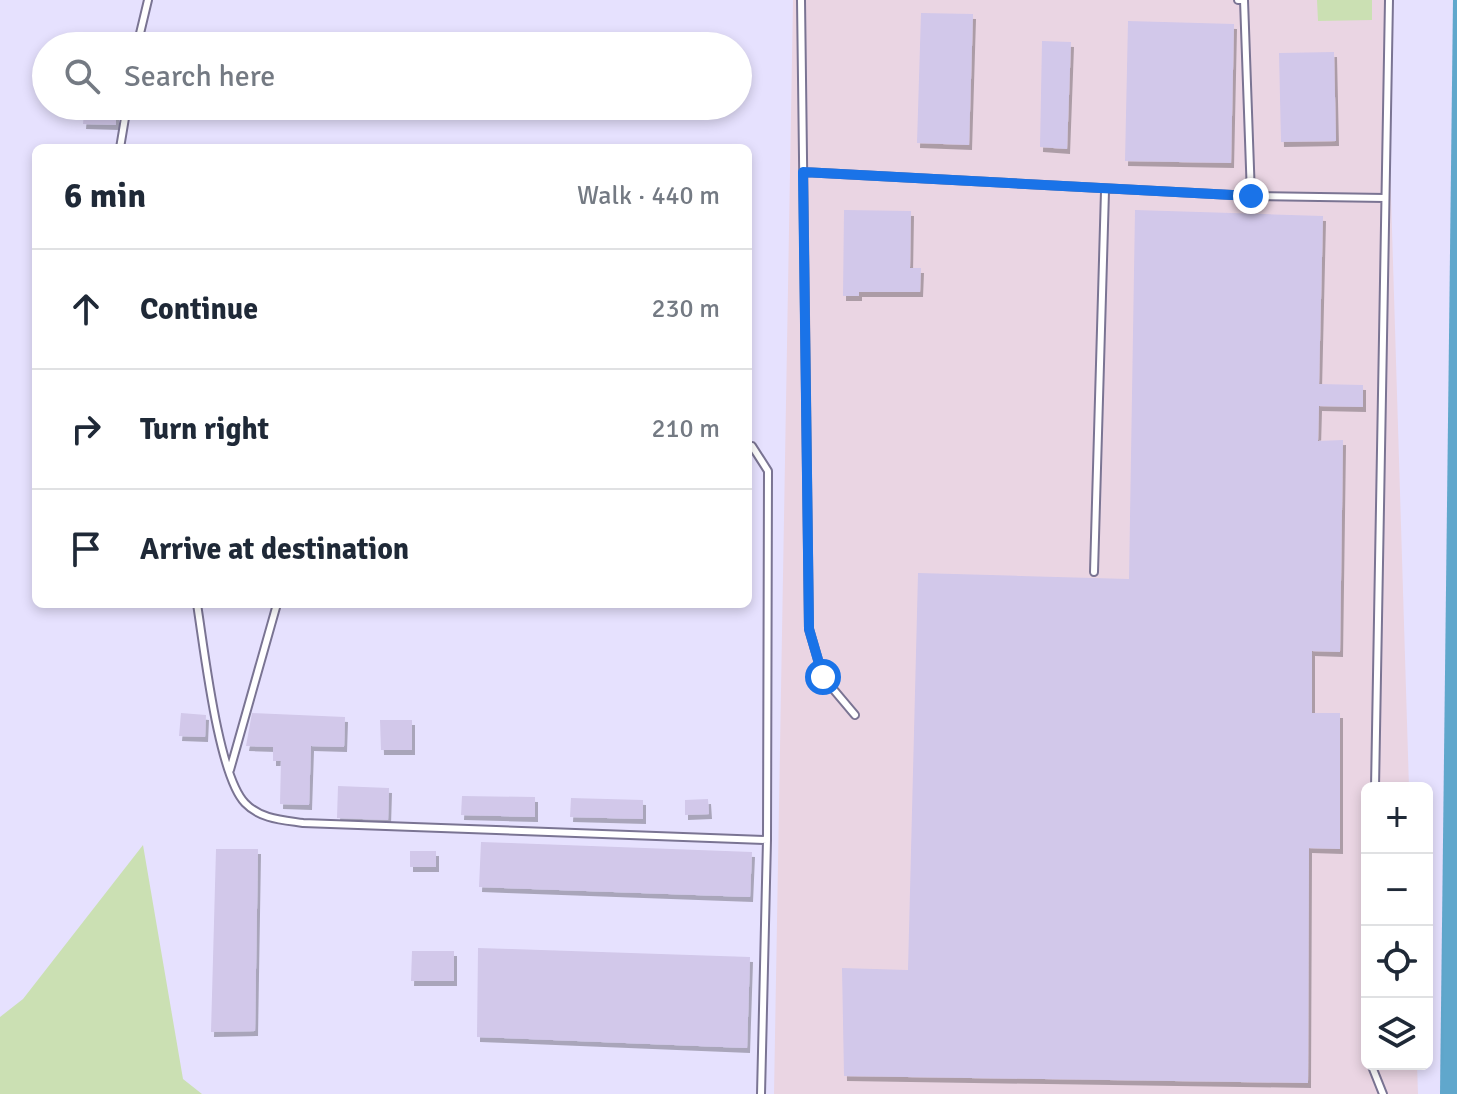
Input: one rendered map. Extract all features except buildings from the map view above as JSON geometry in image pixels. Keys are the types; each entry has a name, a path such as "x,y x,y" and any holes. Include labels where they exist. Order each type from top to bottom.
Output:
{"lane":[{"path":"140,32 148,0"},
{"path":"801,0 809,629 823,677 855,715"},
{"path":"1238,0 1244,0 1251,196"},
{"path":"1375,782 1389,0"},
{"path":"121,144 125,120"},
{"path":"803,172 1105,191 1385,198"},
{"path":"1094,572 1105,191"},
{"path":"752,446 768,471 767,840 761,1094"},
{"path":"198,608 229,771 244,803 269,818 303,823 767,840"},
{"path":"229,771 276,608"},
{"path":"1373,1070 1383,1094"}],"shaded area":[{"path":"793,0 1385,0 1409,782 1361,782 1361,1070 1417,1070 1418,1094 774,1094"}],"green space":[{"path":"1317,0 1372,0 1372,20 1318,21"},
{"path":"143,845 183,1079 202,1094 0,1094 0,1017 23,999"}],"water":[{"path":"1453,0 1457,0 1457,1094 1440,1094"}],"route":[{"path":"823,677 809,629 803,172 1105,191 1251,196"}]}
